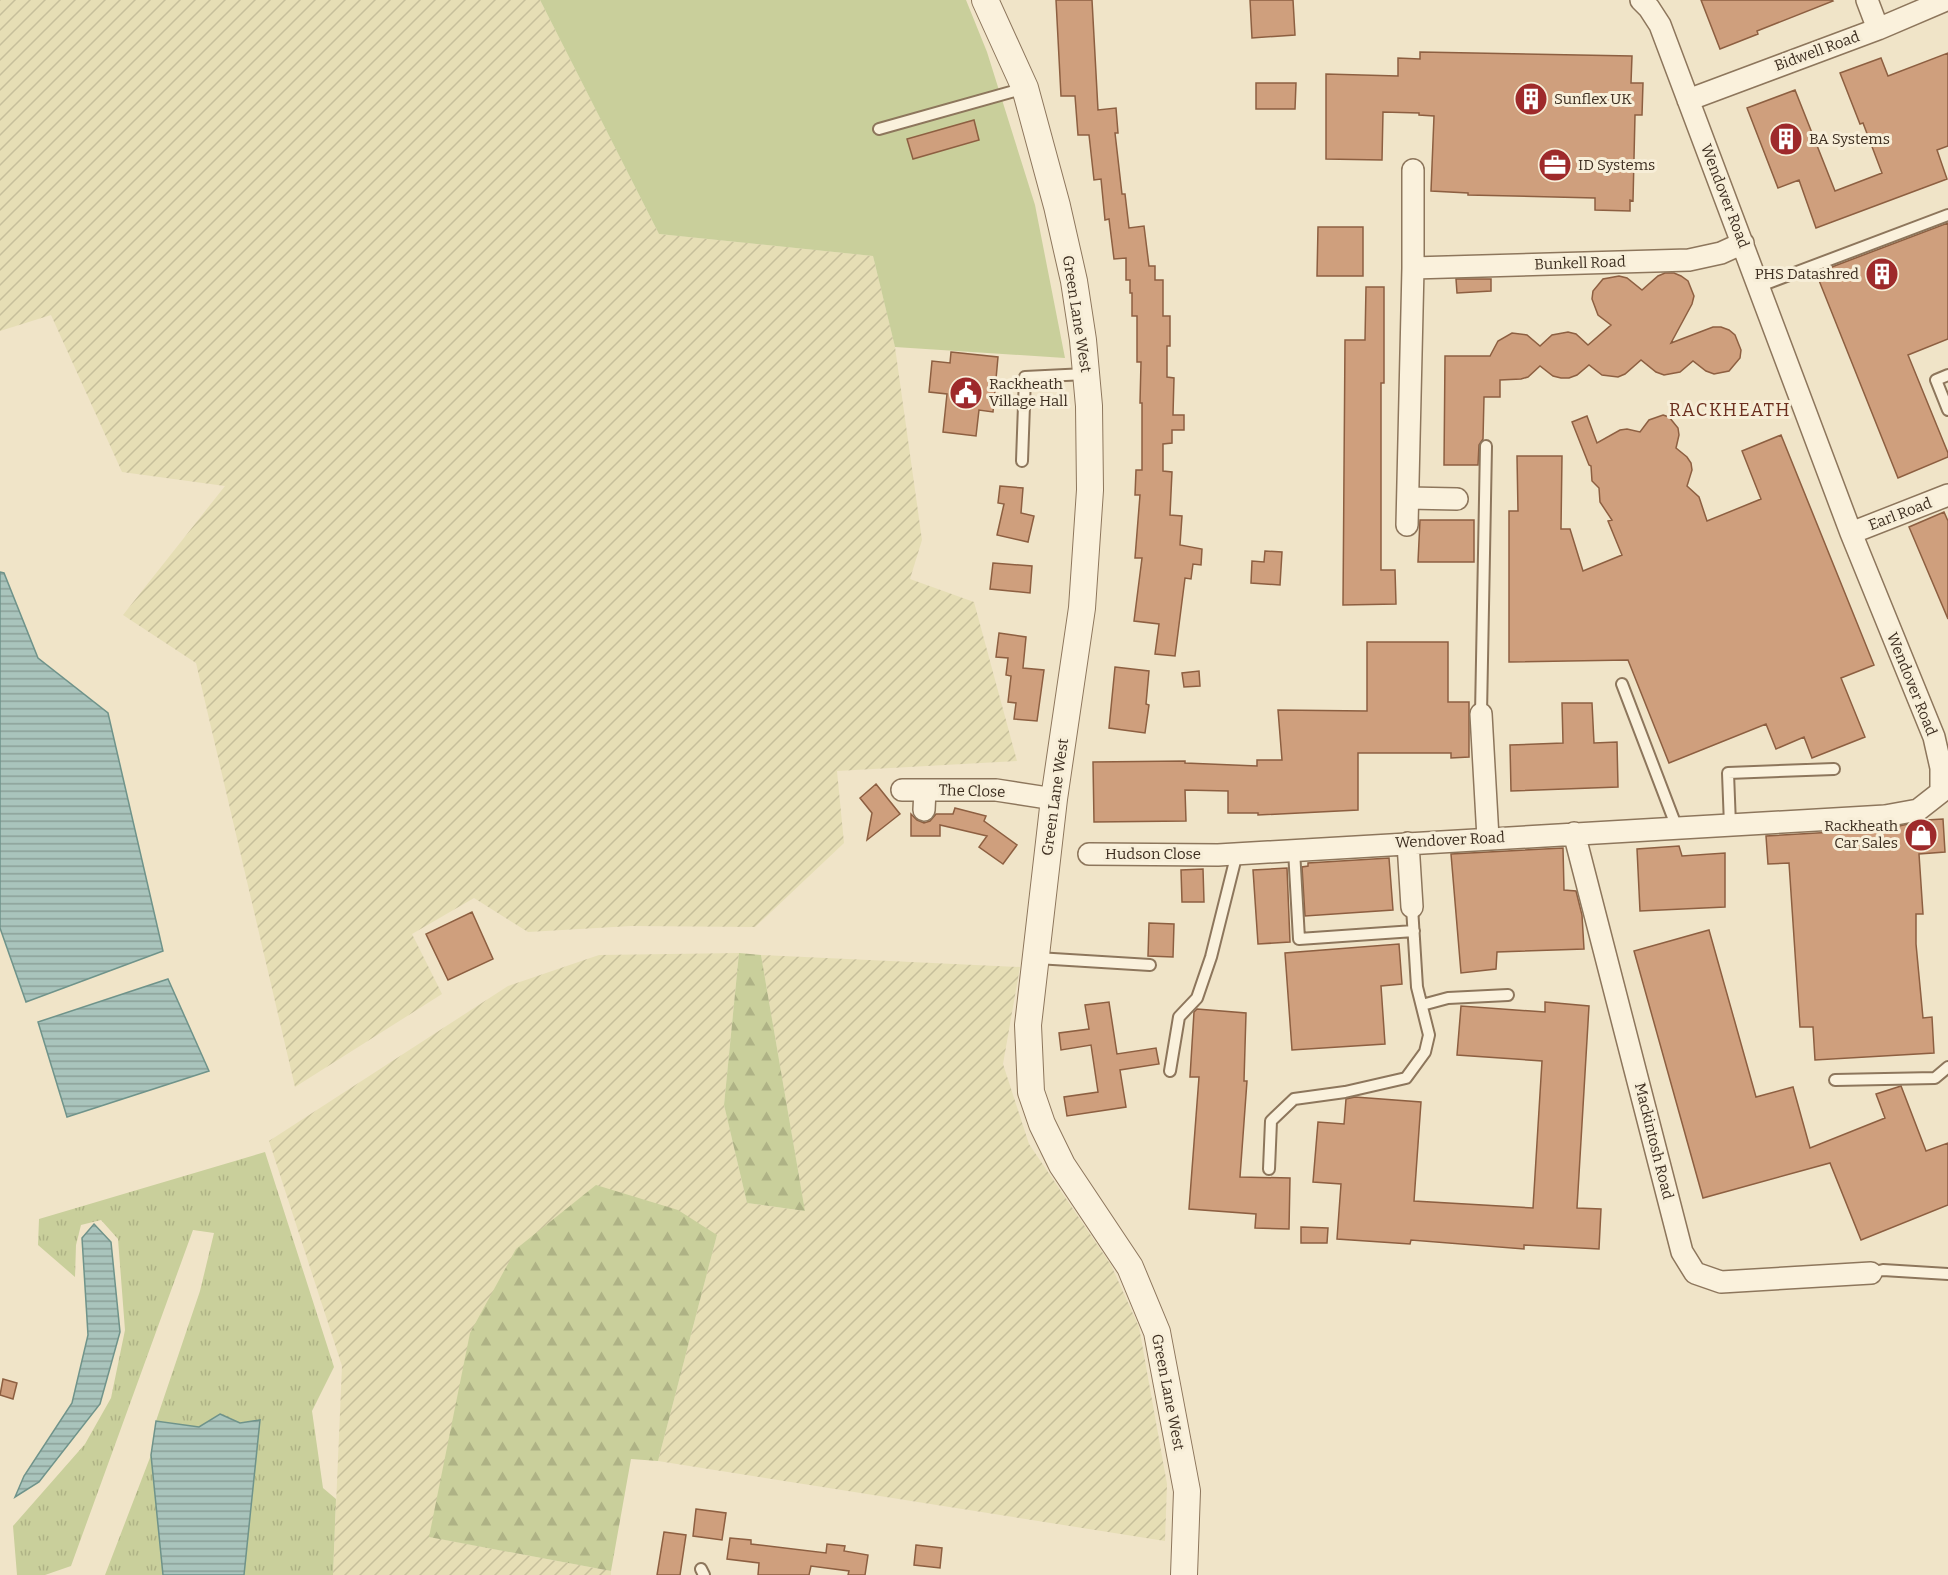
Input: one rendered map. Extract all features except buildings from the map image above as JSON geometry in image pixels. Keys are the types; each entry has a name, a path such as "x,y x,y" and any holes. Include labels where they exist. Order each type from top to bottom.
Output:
{"street":[{"name":"Green Lane West","path":"985,0 1025,88 1057,206 1074,281 1089,406 1090,490 1082,608 1054,800 1028,1025 1031,1092 1042,1124 1062,1165 1130,1267 1157,1332 1186,1491 1184,1575"},
{"name":"Wendover Road","path":"1228,854 1885,816 1918,810 1946,795 1934,737 1851,533 1660,25 1641,0"},
{"path":"1867,0 1878,29"},
{"name":"Bidwell Road","path":"1688,100 1878,29 1946,0"},
{"path":"1407,525 1413,170"},
{"name":"Bunkell Road","path":"1413,268 1689,260 1721,253 1743,243"},
{"name":"Earl Road","path":"1851,533 1948,495"},
{"path":"1408,498 1457,499"},
{"path":"1481,714 1488,838"},
{"name":"The Close","path":"902,790 924,800 996,790 1054,800"},
{"name":"Mackintosh Road","path":"1574,833 1682,1252 1695,1273 1721,1282 1872,1272"},
{"path":"1408,843 1412,907"},
{"name":"Hudson Close","path":"1089,854 1228,854"}],"lane":[{"path":"879,129 1025,88"},
{"path":"1760,286 1948,215"},
{"path":"1022,461 1025,377 1086,374"},
{"path":"1948,375 1936,380 1948,410"},
{"path":"1481,714 1486,446"},
{"path":"1622,684 1677,828"},
{"path":"1730,825 1728,773 1834,769"},
{"path":"1294,850 1299,939 1414,931"},
{"path":"1170,1071 1179,1017 1197,998 1211,957 1228,854"},
{"path":"1269,1169 1271,1121 1294,1099 1345,1092 1406,1078 1425,1052 1429,1035 1417,987 1412,907"},
{"path":"1037,958 1150,965"},
{"path":"1422,1005 1448,998 1508,995"},
{"path":"1835,1080 1935,1078 1948,1067"},
{"path":"1872,1272 1883,1270 1948,1274"}],"shaded area":[{"path":"0,0 540,0 659,234 873,256 895,347 922,540 910,579 974,602 1017,761 837,771 844,843 755,927 631,926 528,932 474,898 412,934 442,994 295,1087 196,663 123,615 225,486 122,472 51,315 0,331"},
{"path":"739,953 724,1105 747,1203 805,1211 761,955 1020,967 1003,1064 1029,1144 1111,1265 1139,1327 1167,1484 1165,1541 658,1461 717,1235 430,1537 611,1571 611,1575 333,1575 342,1366 269,1141 508,986 599,955"}],"green space":[{"path":"540,0 966,0 987,52 1035,205 1065,358 895,347 873,256 659,234"},
{"path":"739,953 761,955 805,1211 747,1203 724,1105"},
{"path":"265,1152 334,1367 312,1411 323,1488 336,1499 333,1575 244,1575 260,1420 240,1423 220,1414 199,1427 156,1421 200,1291 214,1233 193,1230 71,1566 45,1575 17,1575 13,1526 85,1444 111,1398 125,1330 118,1239 101,1220 81,1225 76,1245 75,1277 38,1245 39,1219"},
{"path":"596,1185 678,1210 717,1235 658,1461 631,1459 611,1571 429,1537 470,1333 516,1249"},
{"path":"151,1455 163,1575 105,1575"}],"water":[{"path":"0,572 4,573 38,658 108,713 163,951 26,1002 0,928"},
{"path":"168,979 209,1071 67,1117 38,1022"},
{"path":"94,1224 111,1242 120,1332 100,1404 39,1482 15,1497 24,1476 72,1403 88,1335 82,1238"},
{"path":"220,1414 240,1423 260,1420 244,1575 163,1575 151,1455 156,1421 199,1427"}],"place":[{"name":"Sunflex UK","path":"1531,99"},
{"name":"BA Systems","path":"1786,139"},
{"name":"ID Systems","path":"1555,165"},
{"name":"PHS Datashred","path":"1882,274"},
{"name":"Rackheath Village Hall","path":"966,393"},
{"name":"Rackheath Car Sales","path":"1921,835"}],"district":[{"name":"RACKHEATH","path":"1730,410"}]}
